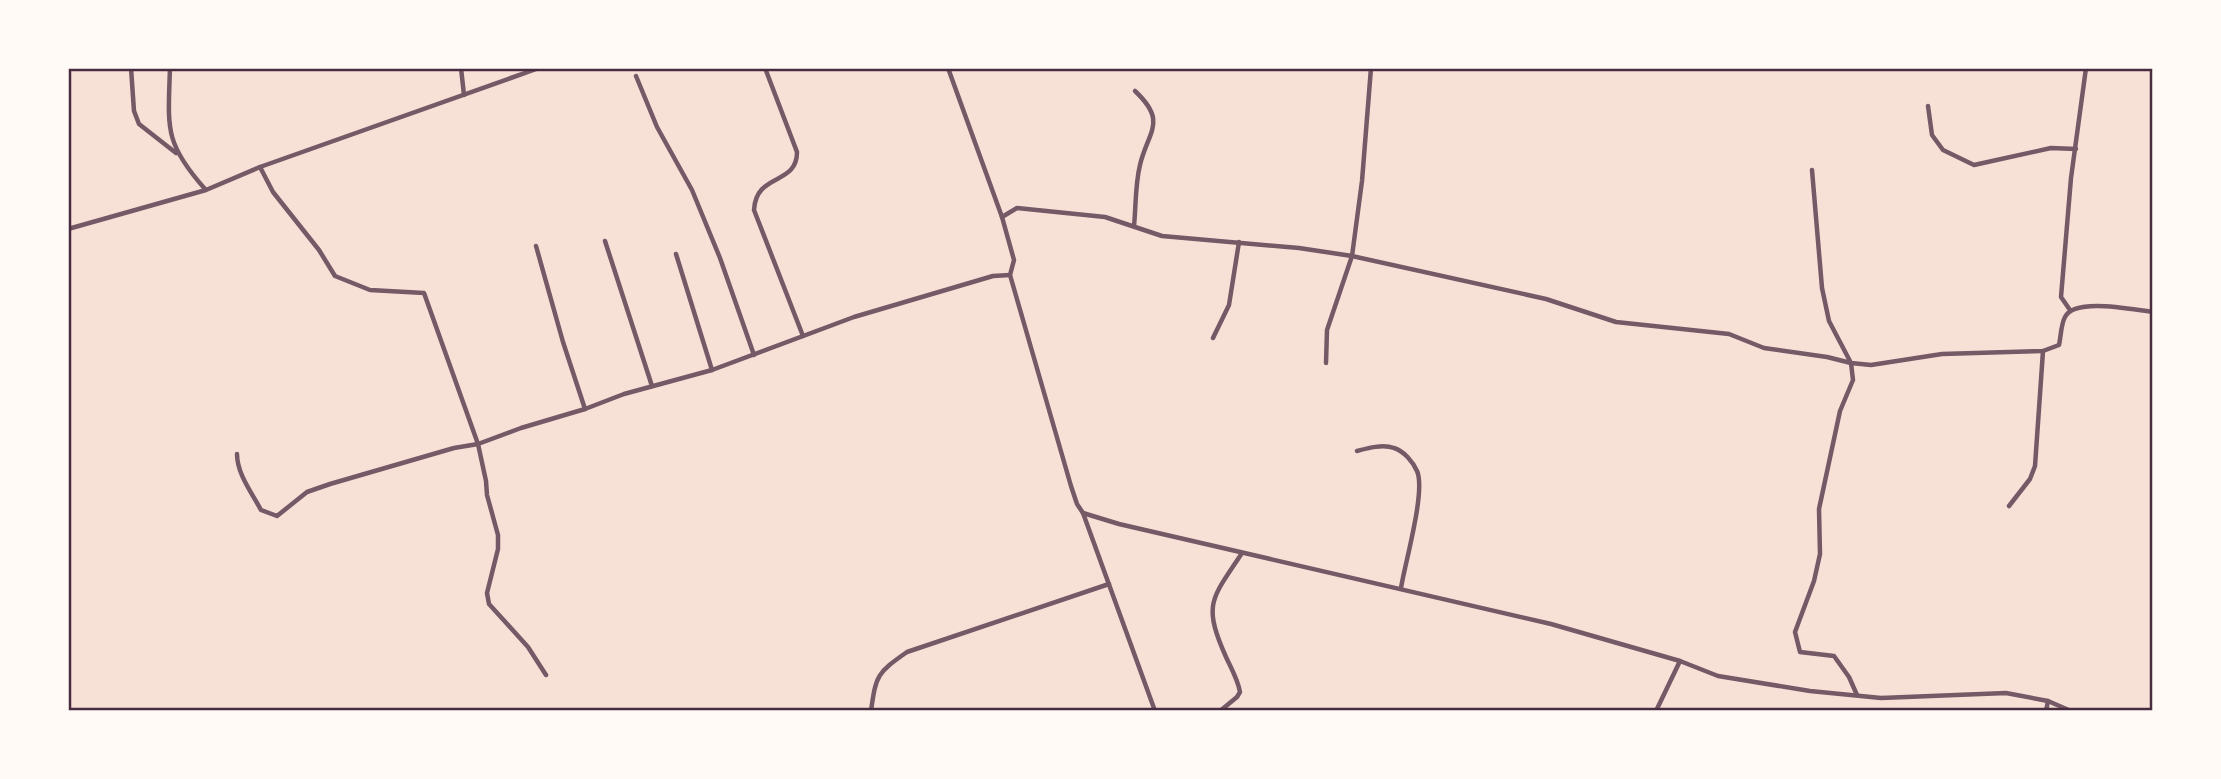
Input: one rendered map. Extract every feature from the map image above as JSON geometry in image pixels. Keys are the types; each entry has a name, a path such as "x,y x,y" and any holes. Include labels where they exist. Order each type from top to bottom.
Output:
{"street":[{"path":"131,68 134,111 139,124 179,156 206,190"},
{"path":"170,68 168,114 171,135 179,156"},
{"path":"461,68 464,95"},
{"path":"68,229 206,190 260,167 539,68"},
{"path":"765,68 797,152 797,162 789,173 762,186 754,198 754,210 803,336"},
{"path":"948,68 1002,217 1014,260 1010,275 1071,486 1155,711"},
{"path":"1326,363 1326,330 1352,256 1362,181 1371,68"},
{"path":"2070,310 2061,297 2071,178 2086,68"},
{"path":"636,76 657,127 692,190 720,258 754,355"},
{"path":"1134,226 1140,165 1150,139 1153,120 1151,108 1135,91"},
{"path":"1928,106 1931,135 1943,150 1974,165 2051,148 2076,149"},
{"path":"260,167 273,192 319,250 335,276 370,290 424,293 478,444 487,495 498,535 498,549 487,593 489,604 528,647 545,675"},
{"path":"1812,170 1822,288 1829,321 1851,363 1853,380 1840,411 1819,509 1820,554 1814,581 1795,632 1800,652 1834,656 1858,696"},
{"path":"1002,217 1017,208 1105,217 1162,236 1299,248 1352,256 1546,299 1616,322 1729,334 1765,348 1871,365 1942,354 2043,351 2059,345 2065,317 2070,310 2082,306 2153,312"},
{"path":"605,241 652,386"},
{"path":"1213,338 1229,305 1239,242"},
{"path":"536,246 585,409"},
{"path":"676,254 712,370"},
{"path":"237,454 237,462 261,510 277,516 307,492 454,448 478,444 624,394 712,370 854,317 993,276 1010,275"},
{"path":"2009,506 2030,479 2035,466 2043,351"},
{"path":"1357,451 1376,447 1395,448 1409,458 1418,472 1420,490 1401,588"},
{"path":"1083,513 1119,524 1551,624 1679,661 1718,676 1810,691 1881,698 2006,693 2048,701 2071,711"},
{"path":"1220,711 1240,692 1216,634 1211,616 1213,600 1242,553"},
{"path":"871,711 877,677 906,652 1109,584"},
{"path":"1656,711 1679,661"},
{"path":"2046,711 2048,701"}]}
